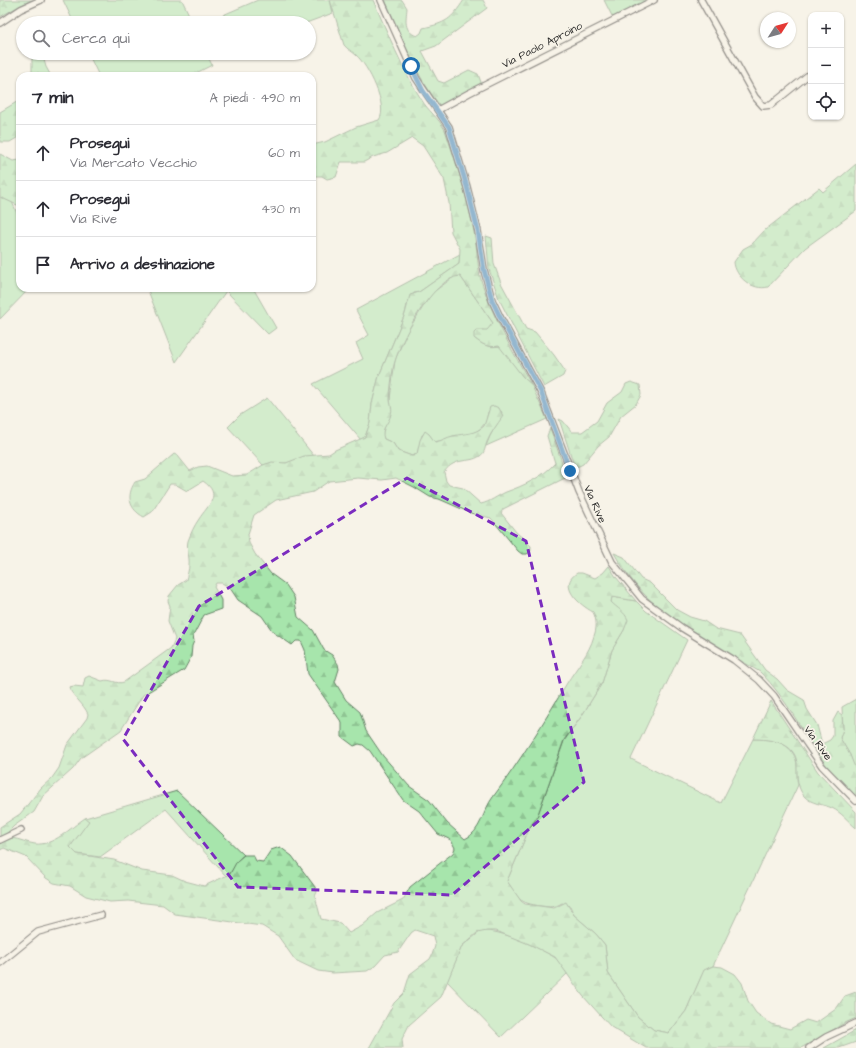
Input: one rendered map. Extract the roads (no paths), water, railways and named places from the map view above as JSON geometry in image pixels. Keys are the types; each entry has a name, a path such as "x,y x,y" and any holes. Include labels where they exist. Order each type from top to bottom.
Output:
{"street":[{"path":"0,23 21,9 41,0"},
{"name":"Via Rive","path":"381,0 416,78 423,91 438,109 449,127 466,181 492,300 541,392 579,492 612,562 642,599 682,628 734,660 759,680 774,696 822,766 856,801"},
{"name":"Via Paolo Aproino","path":"438,109 654,0"},
{"path":"702,0 755,96 763,106 771,105 807,76"},
{"path":"0,840 20,830"},
{"path":"0,963 38,932 101,915"},
{"path":"808,1048 856,1022"}]}
